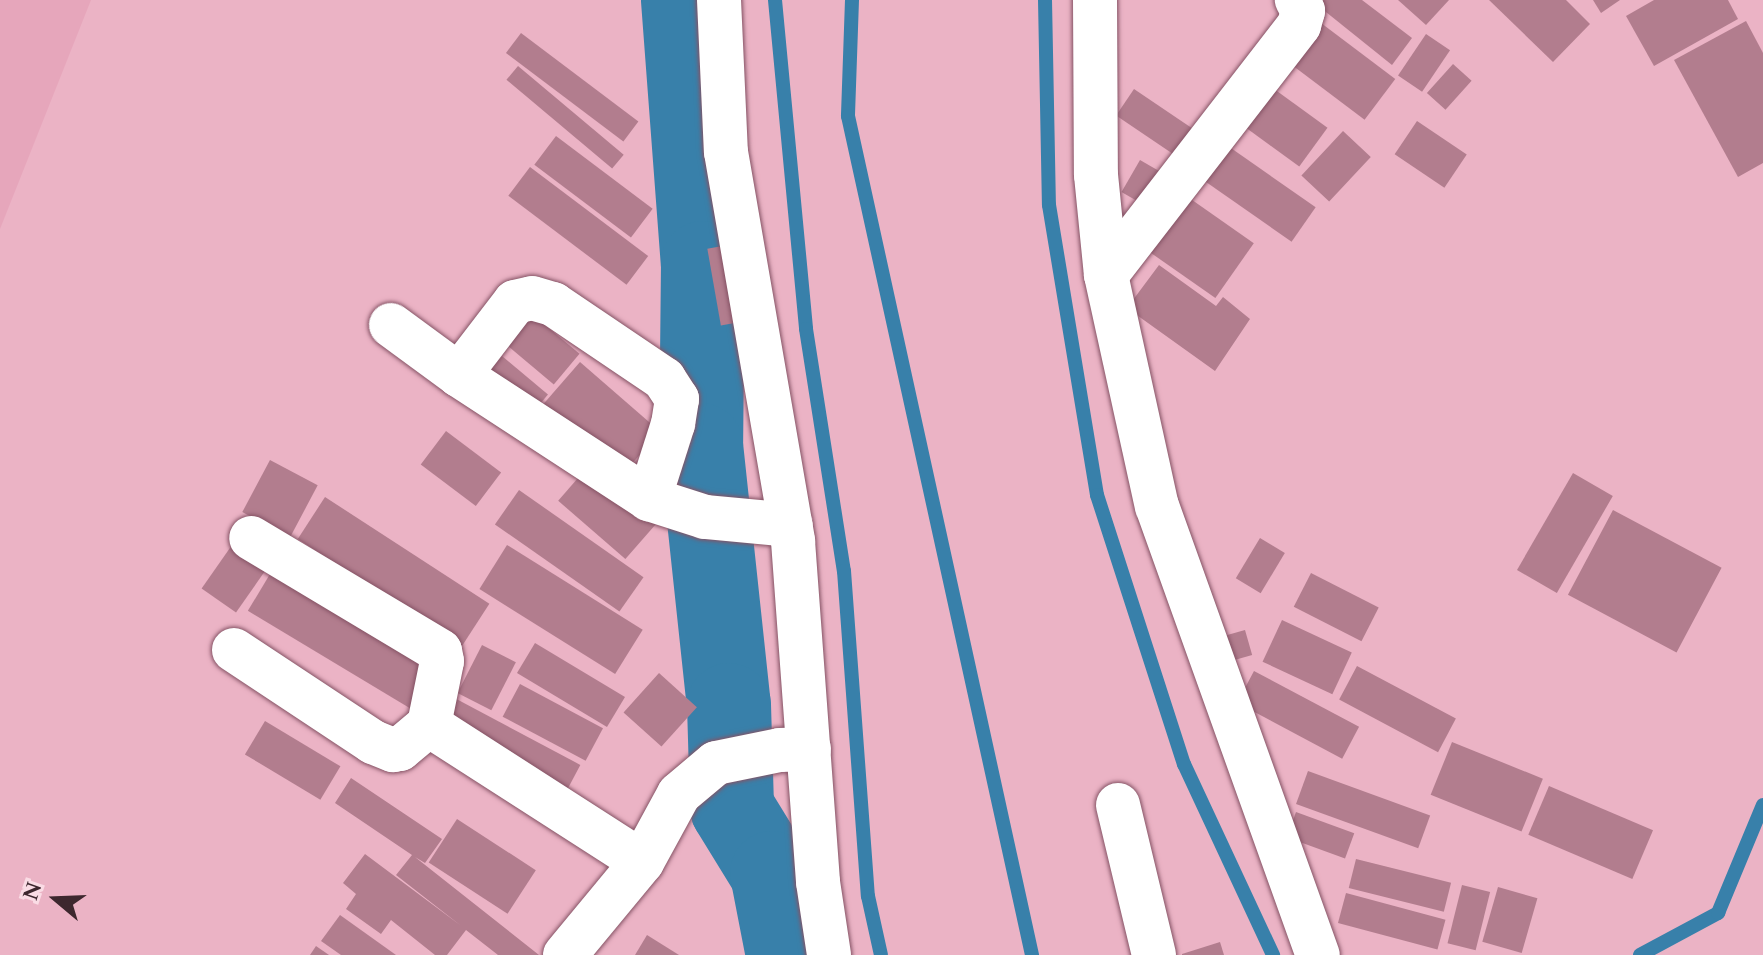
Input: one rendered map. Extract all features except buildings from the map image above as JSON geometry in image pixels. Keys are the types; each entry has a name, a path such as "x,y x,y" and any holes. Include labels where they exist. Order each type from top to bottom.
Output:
{"street":[{"path":"719,0 726,152 774,523 794,749 829,955"},
{"path":"1095,0 1096,175 1106,275 1157,506 1318,955"},
{"path":"1106,275 1299,25 1303,11 1297,0"},
{"path":"459,375 515,302 532,298 553,304 664,379 677,399 673,424 649,499"},
{"path":"391,325 459,375 649,499 705,517 774,523"},
{"path":"234,650 383,746 400,749 429,725 442,661 440,651 251,538"},
{"path":"429,725 642,862"},
{"path":"565,955 642,862 679,794 716,763 794,749"},
{"path":"1118,805 1154,955"}],"shaded area":[{"path":"0,0 91,0 0,229"}],"waterway":[{"path":"683,0 703,263 701,445 729,705 732,808 772,873 788,955"},
{"path":"775,0 806,329 844,571 868,896 881,955"},
{"path":"852,0 848,116 1032,955"},
{"path":"1045,0 1049,205 1097,495 1184,764 1273,955"},
{"path":"1640,955 1718,913 1763,805"}]}
